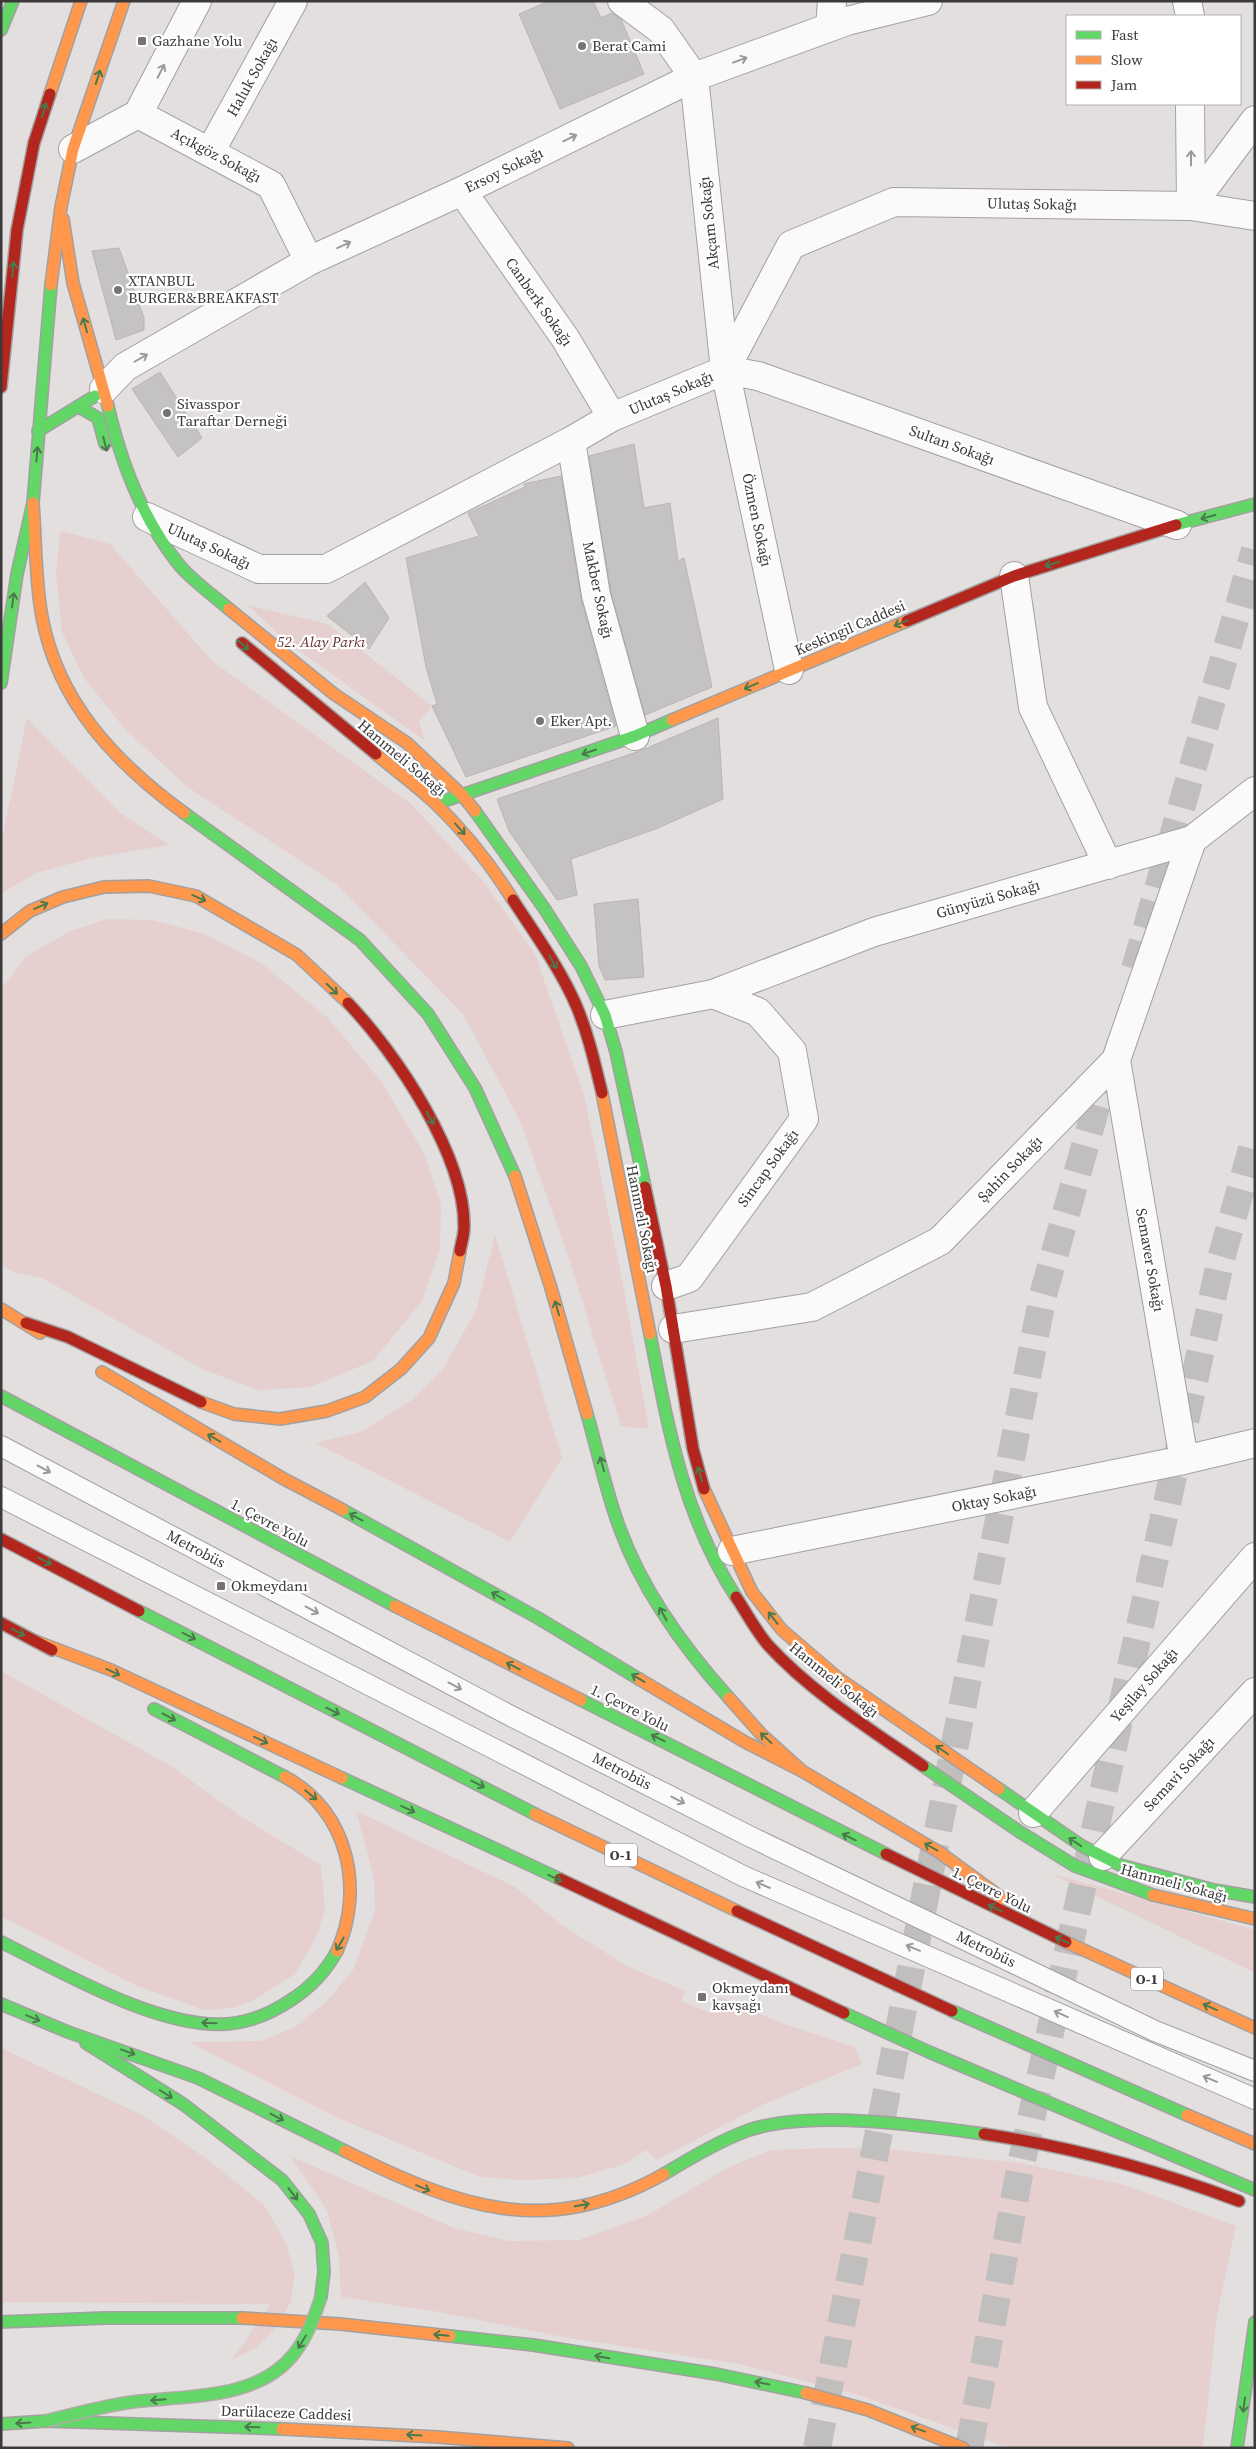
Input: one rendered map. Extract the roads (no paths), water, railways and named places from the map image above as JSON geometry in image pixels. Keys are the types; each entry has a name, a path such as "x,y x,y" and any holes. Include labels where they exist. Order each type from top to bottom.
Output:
{"main road":[{"path":"1,30 13,1"},
{"path":"1,387 17,230 34,143 81,1"},
{"path":"1,683 17,574 32,503 47,315 61,208 73,149 124,1"},
{"name":"Hanımeli Sokağı","path":"61,208 73,283 104,388 116,442 147,516 181,567 245,623 334,694 407,743 462,796 482,819 544,908 581,966 593,1018 590,1043 604,1104 653,1289 673,1329 693,1449 723,1555 726,1581 768,1644 807,1681 872,1731 1096,1865 1169,1900 1255,1919"},
{"path":"38,431 79,407 104,388"},
{"path":"79,407 98,418 107,456"},
{"path":"32,503 42,617 52,653 68,694 102,741 147,786 360,940 428,1014 475,1088 514,1174 551,1288 620,1529 645,1581 674,1634 761,1734 802,1771"},
{"name":"Keskingil Caddesi","path":"435,803 462,796 635,736 1014,576 1178,525 1255,504"},
{"name":"Hanımeli Sokağı","path":"229,632 323,713 435,803 462,831 491,868 530,924 553,961 576,1005 593,1018 616,1052 653,1289 664,1407 680,1471 697,1525 782,1630 838,1678 1027,1823 1082,1846 1096,1865"},
{"path":"1,934 30,911 63,897 104,887 149,886 196,896 297,955 350,1005 382,1044 410,1083 438,1132 448,1155 459,1193 464,1228 454,1283 429,1338 401,1369 365,1397 327,1411 280,1419 234,1414 195,1400 68,1337 26,1323"},
{"path":"1,1309 26,1323 64,1349"},
{"path":"95,1368 284,1478 530,1614 745,1742 802,1771 939,1852 987,1885 1039,1930"},
{"name":"1. Çevre Yolu","path":"1,1396 355,1585 794,1809 1039,1930 1255,2028"},
{"name":"O-1","path":"1,1539 469,1780 722,1905 952,2011 1255,2144"},
{"path":"1,1623 103,1680"},
{"path":"35,1641 111,1670 929,2052 1155,2146 1255,2190"},
{"path":"1,1942 86,1984 189,2022 228,2024 268,2014 296,1997 324,1972 344,1936 352,1892 344,1850 332,1818 315,1798 292,1781 146,1704"},
{"name":"Hanımeli Sokağı","path":"1096,1865 1120,1865 1214,1890 1255,1897"},
{"path":"1,2004 66,2031 195,2077 391,2174 440,2195 478,2206 506,2210 551,2211 597,2202 634,2190 715,2146 750,2130 788,2122 834,2121 953,2129 1045,2145 1159,2174 1248,2205"},
{"path":"46,2421 130,2402 226,2393 258,2382 280,2368 298,2349 314,2321 324,2272 322,2244 309,2214 282,2180 183,2104 66,2031"},
{"path":"1,2322 106,2318 247,2318 340,2324 533,2345 716,2374 788,2388 868,2410 963,2448"},
{"path":"1237,2448 1255,2322"},
{"name":"Darülaceze Caddesi","path":"1,2424 46,2421 318,2429 463,2437 568,2448"}],"street":[{"path":"73,149 138,114 197,1"},
{"path":"622,1 661,30 694,77"},
{"name":"Ersoy Sokağı","path":"104,388 125,366 309,261 462,191 694,77 831,14 847,21 928,1"},
{"path":"1187,1 1190,15"},
{"name":"Haluk Sokağı","path":"210,152 292,2"},
{"name":"Akçam Sokağı","path":"694,77 725,370"},
{"path":"1190,105 1191,206"},
{"name":"Açıkgöz Sokağı","path":"138,114 271,185 309,261"},
{"path":"1191,206 1255,120"},
{"name":"Canberk Sokağı","path":"462,191 565,338 612,417"},
{"name":"Ulutaş Sokağı","path":"147,516 259,569 326,569 571,441 612,417 725,370 791,245 894,202 1191,206 1255,216"},
{"name":"Sultan Sokağı","path":"725,370 758,376 1178,525"},
{"name":"Özmen Sokağı","path":"725,370 789,670"},
{"name":"Makber Sokağı","path":"571,441 596,595 635,736"},
{"path":"1014,576 1033,707 1108,865"},
{"name":"Günyüzü Sokağı","path":"713,994 874,932 1192,840 1255,791"},
{"name":"Şahin Sokağı","path":"673,1329 812,1307 940,1241 1116,1060 1192,840"},
{"path":"593,1018 713,994"},
{"name":"Sincap Sokağı","path":"653,1289 689,1278 804,1119 792,1050 758,1012 713,994"},
{"name":"Semaver Sokağı","path":"1116,1060 1184,1460"},
{"name":"Oktay Sokağı","path":"723,1555 1184,1460 1255,1443"},
{"name":"Yeşilay Sokağı","path":"1027,1823 1255,1557"},
{"name":"Semavi Sokağı","path":"1096,1865 1255,1692"}],"lane":[{"name":"Metrobüs","path":"1,1446 507,1714 744,1833 1155,2031 1255,2071"},
{"name":"Metrobüs","path":"1,1497 743,1876 1255,2099"}],"tunnel":[{"path":"1135,969 1255,550"},
{"path":"817,2448 1043,1295 1109,1061"},
{"path":"969,2448 1020,2169 1221,1259 1255,1138"}],"place":[{"name":"Gazhane Yolu","path":"142,41"},
{"name":"Berat Cami","path":"582,46"},
{"name":"XTANBUL BURGER&BREAKFAST","path":"118,290"},
{"name":"Sivasspor Taraftar Derneği","path":"167,413"},
{"name":"Eker Apt.","path":"540,721"},
{"name":"Okmeydanı","path":"221,1586"},
{"name":"Okmeydanı kavşağı","path":"702,1997"}],"park label":[{"name":"52. Alay Parkı","path":"321,642"}]}
